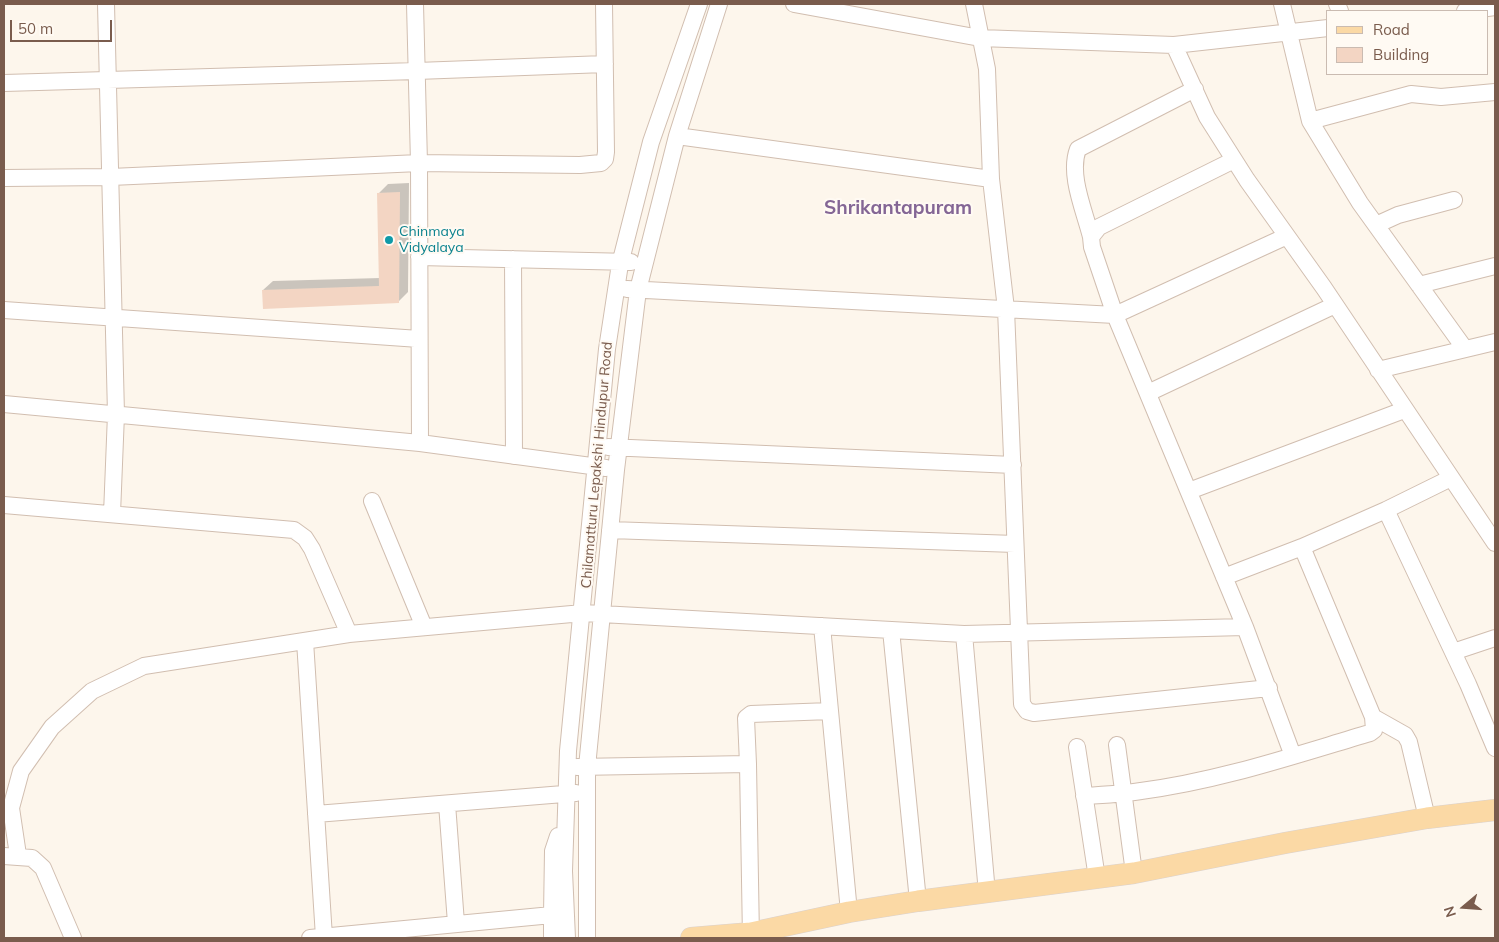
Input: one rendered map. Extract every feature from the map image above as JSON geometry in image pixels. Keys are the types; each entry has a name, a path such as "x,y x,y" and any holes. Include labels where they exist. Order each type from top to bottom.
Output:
{"main road":[{"path":"690,938 751,936 849,912 918,900 987,893 1134,873 1285,843 1428,818 1495,810"}],"street":[{"path":"106,4 116,414 112,514"},
{"path":"415,4 420,443"},
{"path":"4,178 111,177 418,163 601,164 606,152 604,4"},
{"name":"Chilamatturu Lepakshi Hindupur Road","path":"567,938 565,834 567,767 607,349 621,260 652,142 698,4"},
{"name":"Chilamatturu Lepakshi Hindupur Road","path":"587,938 585,832 587,767 618,448 638,290 677,136 719,4"},
{"path":"794,4 980,38 1174,45 1326,28"},
{"path":"974,4 987,70 991,178 1006,310 1022,704 1027,711 1051,712 1269,688"},
{"path":"1282,4 1310,121 1376,225 1465,349"},
{"path":"1472,10 1495,7"},
{"path":"1174,45 1207,116 1234,160 1335,305 1450,478 1489,521 1495,542"},
{"path":"4,83 108,78 417,71 605,64"},
{"path":"1194,89 1078,149 1074,163 1076,180 1092,247 1115,315 1245,626 1293,756"},
{"path":"1310,121 1411,94 1441,97 1495,92"},
{"path":"677,136 991,178"},
{"path":"1091,237 1099,227 1234,160"},
{"path":"1376,225 1398,215 1454,200"},
{"path":"617,288 1115,315 1287,236"},
{"path":"419,257 621,260 645,264"},
{"path":"513,259 514,456"},
{"path":"1419,285 1495,266"},
{"path":"1148,393 1335,305"},
{"path":"4,310 419,339"},
{"path":"1378,370 1495,342"},
{"path":"4,404 420,443 616,470"},
{"path":"1189,491 1404,410"},
{"path":"599,446 1013,465"},
{"path":"1224,577 1302,547 1386,510 1450,478"},
{"path":"372,501 424,627"},
{"path":"4,505 294,530 305,538 312,549 349,634"},
{"path":"1386,510 1453,652 1491,726 1495,748"},
{"path":"610,530 1015,544"},
{"path":"1084,796 1122,793 1215,776 1293,756 1370,733 1374,730 1373,717 1302,547"},
{"path":"73,938 43,868 32,858 11,855 11,808 21,771 52,727 92,691 144,666 349,634 602,612 964,634 1245,626"},
{"path":"822,626 849,912"},
{"path":"891,630 918,900"},
{"path":"964,634 987,893"},
{"path":"1453,652 1495,638"},
{"path":"305,641 316,814 317,937 552,915"},
{"path":"751,936 746,718 751,714 830,712"},
{"path":"1373,717 1405,734 1409,742 1428,818"},
{"path":"1117,745 1134,873"},
{"path":"1078,747 1097,878"},
{"path":"567,767 748,764"},
{"path":"316,814 587,792"},
{"path":"447,804 456,923"},
{"path":"552,938 555,841 558,836 585,832"}],"building":[{"name":"Chinmaya Vidyalaya","path":"400,192 399,303 263,309 262,290 379,286 377,193"}],"place":[{"name":"Chinmaya Vidyalaya","path":"389,240"}],"district":[{"name":"Shrikantapuram","path":"898,208"}]}
